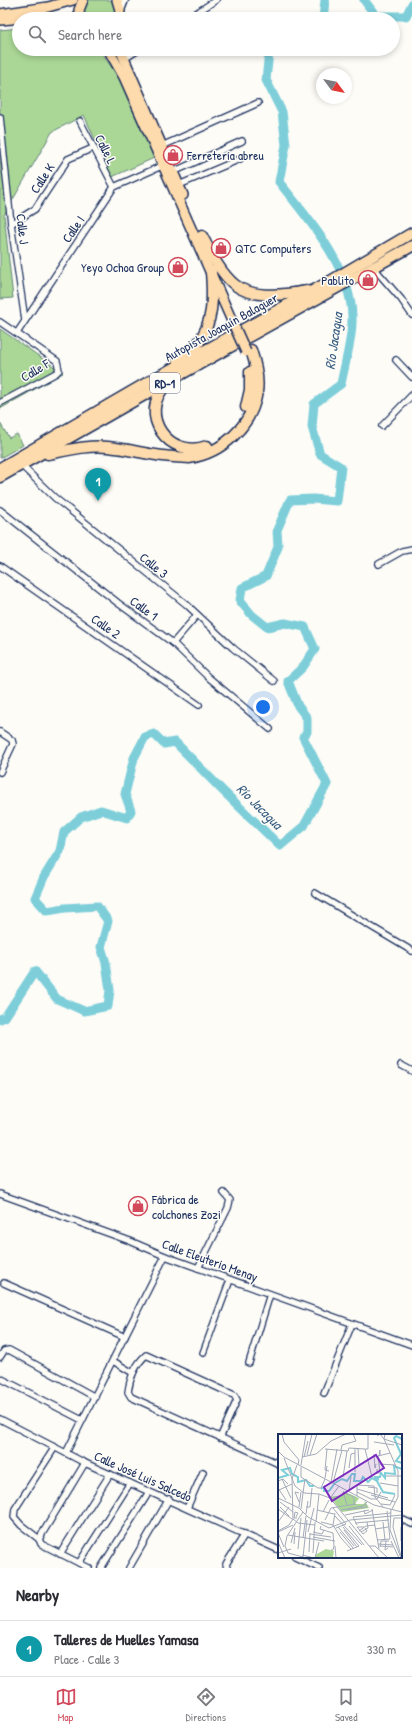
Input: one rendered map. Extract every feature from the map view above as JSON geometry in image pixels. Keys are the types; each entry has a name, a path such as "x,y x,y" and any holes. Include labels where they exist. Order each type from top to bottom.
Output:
{"highway":[{"name":"Autopista Joaquín Balaguer","path":"0,478 170,381 326,287 352,268 412,233"},
{"path":"202,236 220,268 236,285 255,293 273,295 290,294 326,287"},
{"name":"Autopista Joaquín Balaguer","path":"0,468 148,382 326,287 360,276 412,246"},
{"path":"148,382 196,346 202,336 211,311 213,300 211,271"},
{"path":"170,381 159,394 155,410 155,420 162,433 168,440 178,446 192,449 205,447 223,438 230,432 245,408 250,390 248,351"},
{"path":"38,456 84,446 108,447 153,456 189,458 214,450 227,442 236,433 251,412 258,391 255,362 248,351"}],"main road":[{"path":"14,12 48,7 73,0"},
{"path":"79,12 83,0"},
{"path":"117,0 119,12"},
{"path":"121,12 124,0"},
{"path":"0,14 12,12"},
{"path":"0,20 12,19"},
{"path":"112,56 124,76 166,164 211,271 235,320"},
{"path":"123,56 162,146 166,164 173,172 202,236 248,351"}],"street":[{"path":"198,12 216,0"},
{"path":"124,59 129,56"},
{"path":"162,146 258,102"},
{"name":"Calle J","path":"0,117 11,224 25,320"},
{"name":"Calle L","path":"80,121 114,187"},
{"path":"173,172 242,141"},
{"name":"Calle K","path":"11,224 35,209 68,159 93,148"},
{"path":"179,185 240,159"},
{"path":"114,187 166,164"},
{"name":"Calle I","path":"17,333 114,187"},
{"path":"374,268 401,299 412,315"},
{"path":"0,322 17,333"},
{"name":"Calle F","path":"0,403 56,373 59,367 57,361 17,333"},
{"path":"396,360 412,377"},
{"path":"382,426 412,395"},
{"name":"Calle 3","path":"21,465 56,498 197,614 237,652 274,681"},
{"name":"Calle 1","path":"0,510 118,603 173,643 208,676 270,729"},
{"path":"379,564 402,551 412,549"},
{"name":"Calle 2","path":"0,566 199,705"},
{"path":"173,643 197,614"},
{"path":"0,732 9,737 13,742 13,747 0,772"},
{"path":"315,893 412,951"},
{"path":"401,1065 412,1071"},
{"path":"198,1268 228,1208 230,1200 224,1193"},
{"name":"Calle Eleuterio Menay","path":"0,1194 412,1346"},
{"path":"66,1453 165,1256"},
{"path":"203,1353 230,1280"},
{"path":"4,1283 125,1337"},
{"path":"249,1363 270,1294"},
{"path":"324,1394 352,1324"},
{"path":"0,1358 4,1351 9,1350 95,1397"},
{"path":"220,1438 237,1400 234,1396 146,1355 134,1373 128,1392 130,1397 220,1438 278,1464"},
{"path":"113,1361 134,1373"},
{"path":"0,1378 82,1420"},
{"name":"Calle José Luis Salcedo","path":"0,1418 86,1463 278,1550"},
{"path":"55,1447 14,1512 16,1520 39,1539 41,1544 89,1568"},
{"path":"39,1539 86,1463"},
{"path":"187,1508 203,1472"},
{"path":"60,1554 110,1474"},
{"path":"79,1563 130,1483"},
{"path":"101,1568 149,1492"},
{"path":"129,1568 168,1499"},
{"path":"402,1519 412,1524"},
{"path":"227,1568 226,1564 245,1534"},
{"path":"297,1558 319,1568"}],"green space":[{"path":"87,0 113,0 116,6 116,12 83,12 82,8"},
{"path":"12,29 12,56 104,56 119,78 154,158 112,177 84,115 52,132 4,215 13,298 0,299 0,30"},
{"path":"0,329 63,373 0,409"},
{"path":"0,423 9,438 17,434 23,445 0,458"}],"waterway":[{"name":"Río Jacagua","path":"324,12 325,0"},
{"name":"Río Jacagua","path":"364,0 373,12"},
{"name":"Río Jacagua","path":"400,16 406,16 412,4"},
{"name":"Río Jacagua","path":"0,1019 5,1017 35,971 57,999 84,1011 108,1006 110,990 106,963 101,947 108,921 97,906 47,911 35,898 44,877 60,851 64,832 81,817 101,810 127,818 131,811 125,794 134,758 145,737 154,734 164,744 175,742 280,846 304,826 327,784 303,737 307,732 307,718 298,706 288,681 303,667 315,649 305,627 285,623 267,627 252,615 240,601 242,588 266,576 278,547 277,530 290,500 313,499 337,501 341,467 320,454 312,427 314,404 341,384 352,324 350,298 336,262 315,228 279,182 286,145 282,112 266,80 269,56"}],"place":[{"name":"Ferretería abreu","path":"173,155"},
{"name":"QTC Computers","path":"221,248"},
{"name":"Yeyo Ochoa Group","path":"178,267"},
{"name":"Pablito","path":"368,280"},
{"name":"Talleres de Muelles Yamasa","path":"98,501"},
{"name":"Fábrica de colchones Zozi","path":"138,1206"}]}
